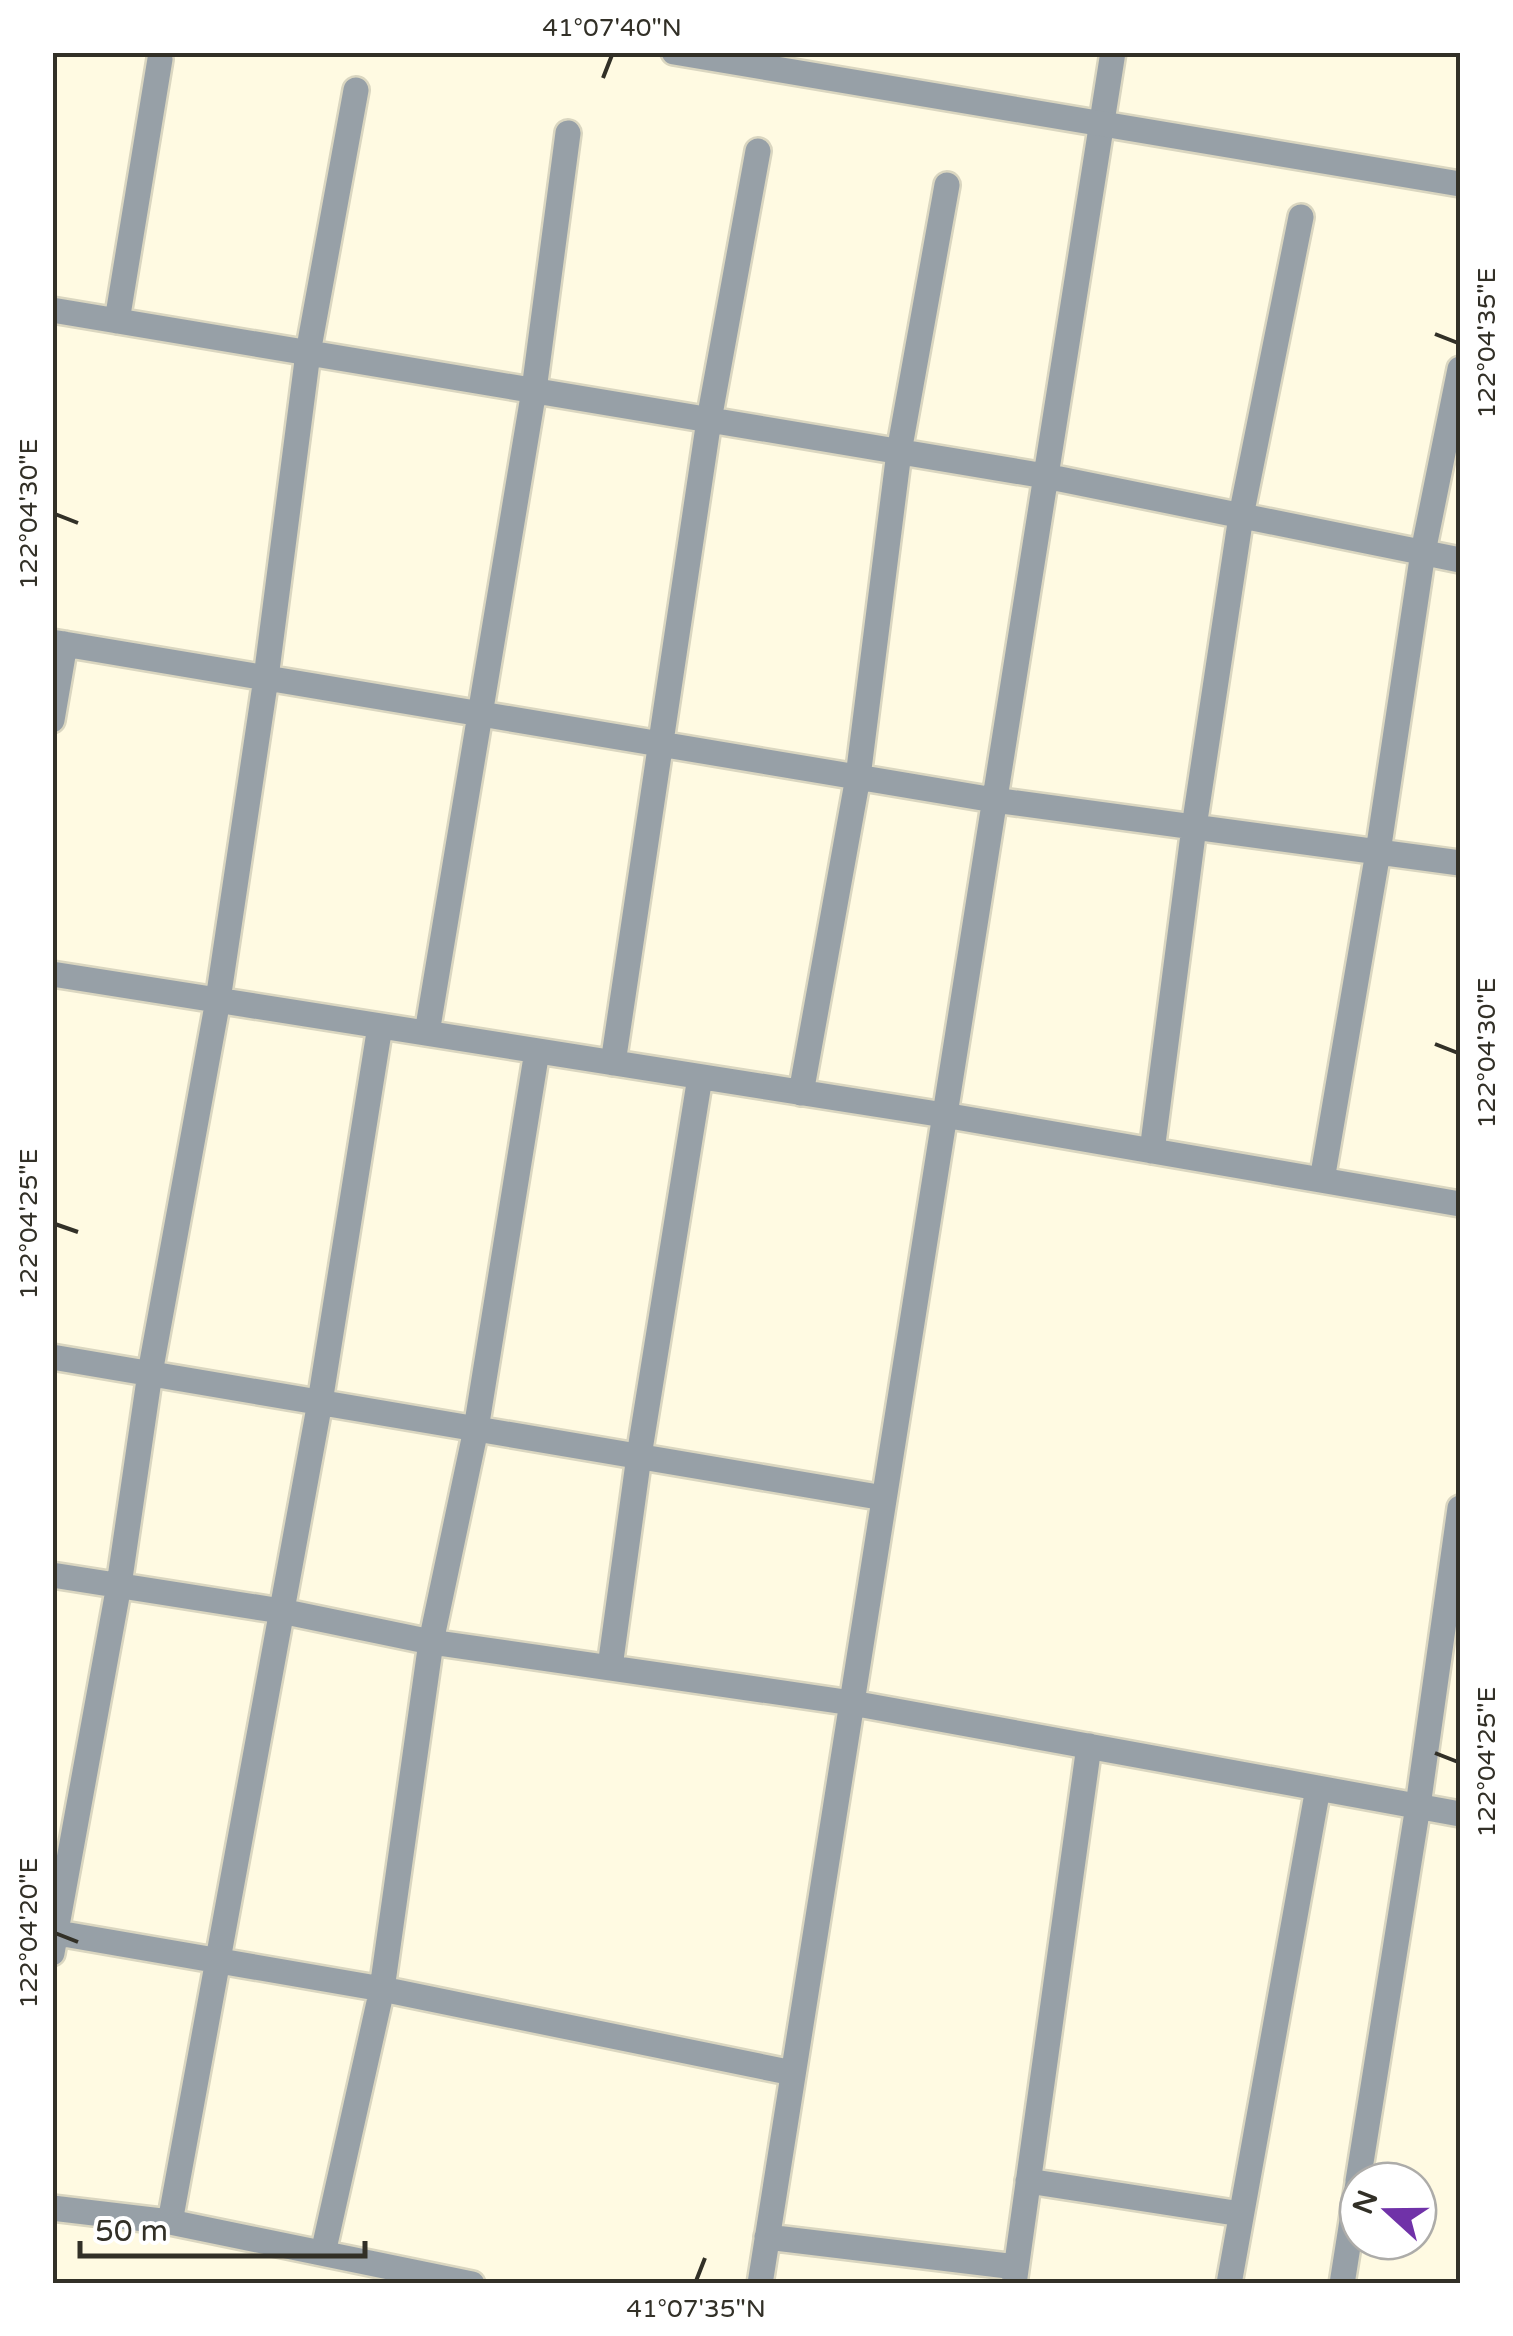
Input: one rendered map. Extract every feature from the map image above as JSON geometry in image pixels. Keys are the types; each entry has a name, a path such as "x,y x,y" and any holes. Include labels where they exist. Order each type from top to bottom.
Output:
{"street":[{"path":"674,52 1460,184"},
{"path":"760,2284 1113,52"},
{"path":"117,321 160,59"},
{"path":"356,90 308,353 266,678 218,1000 150,1373 119,1585 54,1939 220,1960 382,1989 793,2072"},
{"path":"427,1034 534,390 568,133"},
{"path":"613,1063 709,420 758,151"},
{"path":"801,1092 858,777 899,452 947,185"},
{"path":"1152,1151 1194,827 1241,516 1301,217"},
{"path":"52,310 1044,476 1460,560"},
{"path":"1322,1180 1378,852 1423,552 1460,369"},
{"path":"52,720 58,643 994,800 1460,863"},
{"path":"52,974 944,1115 1460,1204"},
{"path":"170,2222 320,1402 380,1026"},
{"path":"323,2253 382,1989 431,1642 476,1429 537,1051"},
{"path":"610,1668 639,1456 700,1077"},
{"path":"52,1357 884,1498"},
{"path":"1361,2161 1460,1508"},
{"path":"52,1574 281,1611 431,1642 852,1702 1460,1814"},
{"path":"767,2237 1015,2275 1089,1746"},
{"path":"1228,2284 1318,1788"},
{"path":"1028,2182 1241,2214"},
{"path":"52,2208 170,2222 472,2284"}]}
